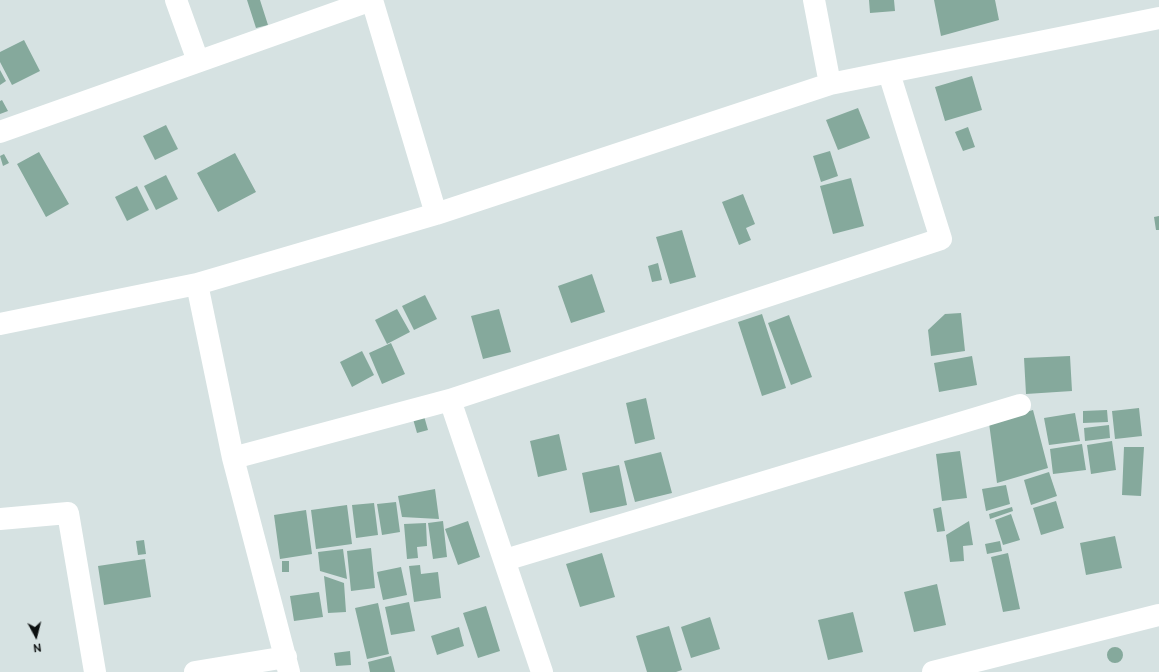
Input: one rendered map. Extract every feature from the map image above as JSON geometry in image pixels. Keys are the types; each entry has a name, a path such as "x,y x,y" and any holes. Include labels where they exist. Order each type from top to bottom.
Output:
{"street":[{"path":"176,0 198,61"},
{"path":"0,132 372,0 436,214"},
{"path":"814,0 830,84"},
{"path":"1156,0 1159,7"},
{"path":"0,324 197,284 436,214 830,84 1159,18"},
{"path":"233,458 450,400 941,239 889,73"},
{"path":"195,672 287,665 233,458 197,284"},
{"path":"450,400 542,672"},
{"path":"504,560 1020,405"},
{"path":"0,519 68,513 95,672"},
{"path":"933,672 1159,615"}],"building":[{"path":"247,0 260,0 268,25 256,28"},
{"path":"869,0 894,0 895,11 870,13"},
{"path":"934,0 995,0 999,20 941,36"},
{"path":"24,40 40,71 12,85 0,62 0,52"},
{"path":"0,70 6,81 0,85"},
{"path":"972,76 982,110 945,121 935,87"},
{"path":"2,100 8,111 0,114 0,101"},
{"path":"858,108 870,138 838,150 826,120"},
{"path":"166,125 178,149 155,160 143,136"},
{"path":"968,127 975,147 963,151 955,132"},
{"path":"830,151 838,176 821,182 813,156"},
{"path":"39,152 69,204 46,217 17,164"},
{"path":"235,153 256,192 218,212 197,173"},
{"path":"4,154 9,163 3,166 0,156"},
{"path":"166,175 178,199 156,210 144,186"},
{"path":"851,178 864,226 833,234 820,186"},
{"path":"137,186 149,210 127,221 115,197"},
{"path":"743,194 755,224 746,228 751,240 739,245 722,202"},
{"path":"1159,216 1159,230 1156,230 1154,217"},
{"path":"682,230 696,277 670,284 656,237"},
{"path":"658,263 662,280 652,282 648,266"},
{"path":"592,274 605,312 571,323 558,286"},
{"path":"425,295 437,319 414,330 402,306"},
{"path":"397,309 410,332 387,344 375,320"},
{"path":"499,309 511,352 483,359 471,316"},
{"path":"961,313 965,351 931,356 928,330 945,314"},
{"path":"762,314 786,388 762,396 738,322"},
{"path":"789,315 812,377 791,385 768,323"},
{"path":"391,343 405,374 382,384 369,353"},
{"path":"362,351 374,375 352,387 340,362"},
{"path":"972,356 977,385 939,392 934,363"},
{"path":"1070,356 1072,391 1026,394 1024,358"},
{"path":"646,398 655,439 635,444 626,403"},
{"path":"1139,408 1142,436 1115,439 1112,411"},
{"path":"1033,410 1048,468 997,483 989,423"},
{"path":"1107,410 1108,422 1083,423 1083,411"},
{"path":"1075,413 1080,441 1049,445 1044,418"},
{"path":"424,416 428,430 417,433 413,419"},
{"path":"1109,425 1110,438 1085,441 1084,428"},
{"path":"559,434 567,470 538,477 530,441"},
{"path":"1112,441 1116,470 1091,474 1087,445"},
{"path":"1082,444 1086,470 1053,474 1050,449"},
{"path":"1124,447 1144,447 1141,496 1122,495"},
{"path":"960,451 967,498 942,501 936,454"},
{"path":"661,452 672,493 635,502 624,461"},
{"path":"619,465 627,505 590,513 582,473"},
{"path":"1049,472 1057,496 1031,505 1024,480"},
{"path":"1006,485 1010,504 986,511 982,489"},
{"path":"435,489 439,519 402,517 398,496"},
{"path":"1056,501 1064,528 1041,535 1033,508"},
{"path":"396,502 400,532 382,535 377,504"},
{"path":"374,503 378,535 356,538 352,505"},
{"path":"347,505 352,544 316,549 311,510"},
{"path":"941,507 945,531 937,532 933,509"},
{"path":"1012,507 1013,511 990,519 989,514"},
{"path":"306,510 312,554 280,559 274,515"},
{"path":"1011,514 1020,540 1003,545 995,520"},
{"path":"443,521 447,557 433,559 428,523"},
{"path":"468,521 480,557 458,565 445,529"},
{"path":"969,521 973,545 963,546 964,561 950,562 946,535"},
{"path":"426,523 427,546 417,547 418,558 407,559 404,524"},
{"path":"1115,536 1122,568 1086,575 1080,543"},
{"path":"144,540 146,554 138,555 136,541"},
{"path":"1000,541 1002,551 987,554 985,544"},
{"path":"371,548 375,588 351,591 347,551"},
{"path":"343,549 347,579 320,571 318,552"},
{"path":"602,553 615,597 580,607 566,564"},
{"path":"1008,553 1020,609 1003,612 991,557"},
{"path":"145,559 151,597 104,605 98,566"},
{"path":"282,561 289,561 289,572 282,572"},
{"path":"420,565 421,574 438,572 441,598 414,602 409,566"},
{"path":"401,567 407,595 383,600 377,572"},
{"path":"324,576 344,583 346,612 328,613"},
{"path":"937,584 946,625 914,632 904,592"},
{"path":"319,592 323,617 294,621 290,596"},
{"path":"409,602 415,631 391,635 385,607"},
{"path":"378,603 389,654 367,659 355,608"},
{"path":"486,606 500,651 478,658 463,613"},
{"path":"853,612 863,652 828,660 818,620"},
{"path":"710,617 720,649 691,658 681,627"},
{"path":"669,626 682,670 676,672 647,672 636,636"},
{"path":"459,627 464,646 437,655 431,636"},
{"path":"1115,647 1122,652 1123,655 1118,662 1115,663 1108,658 1107,655 1112,648"},
{"path":"350,651 351,665 336,666 334,653"},
{"path":"391,656 395,672 370,672 368,662"}]}
